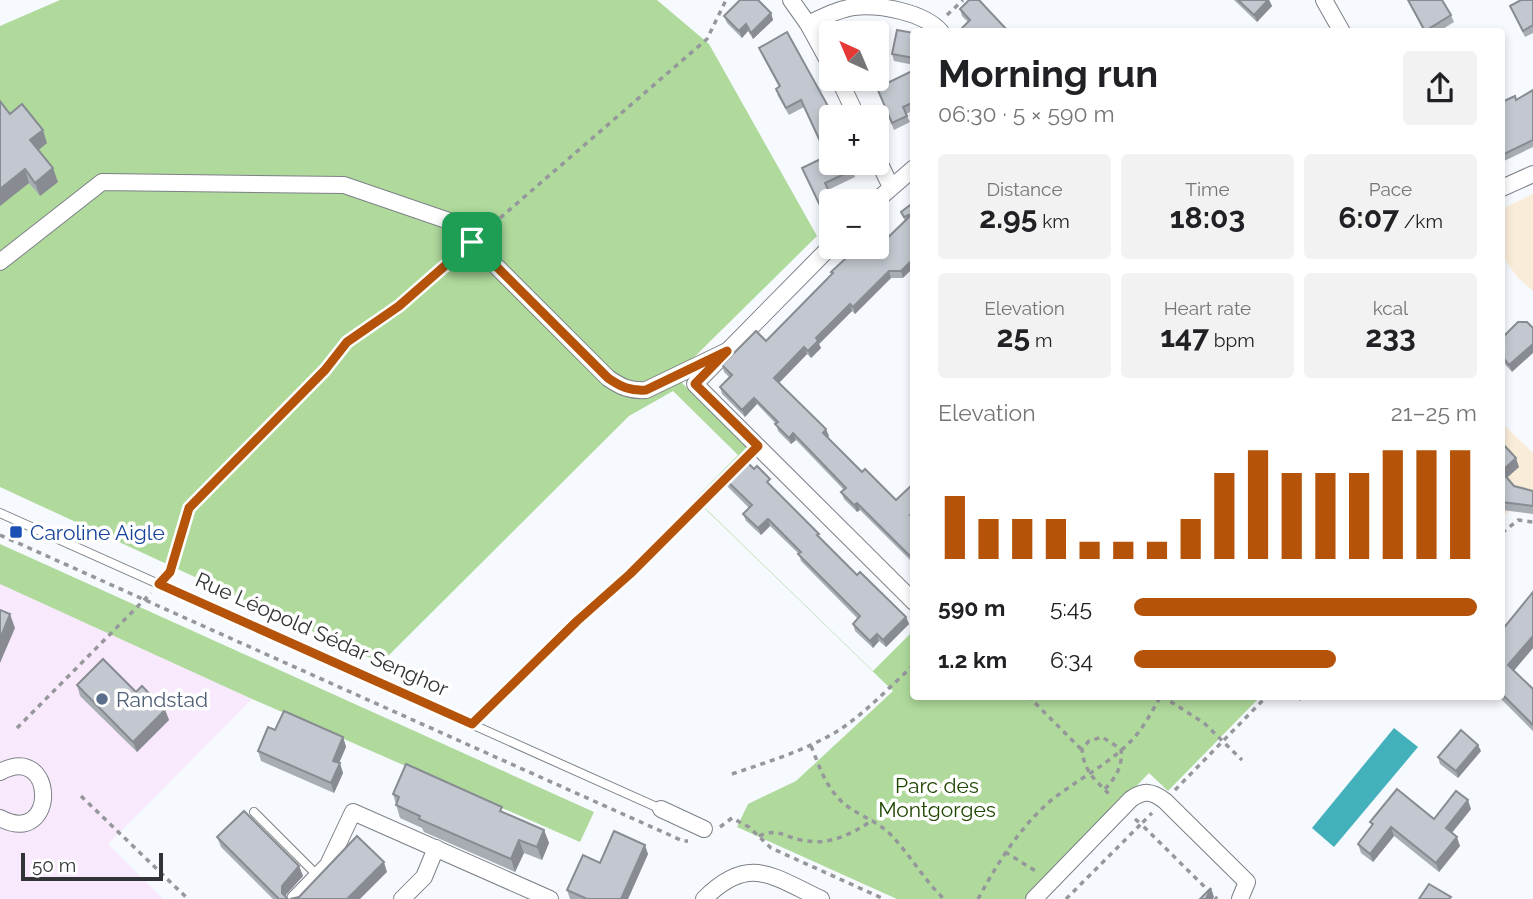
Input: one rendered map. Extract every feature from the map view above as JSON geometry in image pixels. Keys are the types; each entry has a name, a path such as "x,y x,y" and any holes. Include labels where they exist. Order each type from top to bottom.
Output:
{"street":[{"path":"791,0 819,44"},
{"path":"1324,0 1340,28"},
{"path":"808,24 839,10 869,7 912,14 927,19 938,28"},
{"path":"885,175 891,187 910,171"},
{"path":"1505,187 1533,174"},
{"path":"0,262 102,182 344,185 452,222 608,378 622,387 633,391 653,388 727,351"},
{"path":"819,258 695,384 910,598"},
{"path":"0,772 18,767 35,773 44,788 45,798 43,807 29,821 10,823 0,818"},
{"path":"1034,899 1131,799 1139,793 1149,792 1165,801 1247,882 1240,899"},
{"name":"Rue Léopold Sédar Senghor","path":"661,809 706,832"},
{"path":"295,899 328,865 353,812 541,897"},
{"path":"402,899 424,877 436,848"},
{"path":"705,899 729,877 743,872 770,876 821,899"}],"lane":[{"name":"Rue Léopold Sédar Senghor","path":"0,513 661,809"},
{"path":"254,813 318,876"}],"path":[{"path":"17,728 170,572 189,508 325,370 347,342 399,306 708,39 726,0"},
{"path":"938,28 963,0"},
{"path":"472,724 577,621 630,574 735,469"},
{"path":"1505,531 1518,520 1533,522"},
{"path":"0,535 683,841 732,818 749,827 771,848 884,899"},
{"path":"732,774 811,745 837,731 910,669"},
{"path":"1032,700 1082,749 1083,765 1090,774"},
{"path":"978,899 1005,852 1024,828 1067,788 1090,774 1132,741 1159,700"},
{"path":"1169,700 1191,713 1242,760"},
{"path":"1165,801 1263,700"},
{"path":"1082,749 1089,741 1102,737 1121,749"},
{"path":"811,745 822,773 836,796 873,820 900,845 928,883 944,899"},
{"path":"1105,789 1115,777 1122,760 1121,749"},
{"path":"81,796 188,899"},
{"path":"759,836 770,832 801,840 827,842 850,835 873,820"},
{"path":"1066,899 1141,824 1217,899"},
{"path":"1005,852 1047,878"}],"shaded area":[{"path":"1533,194 1533,291 1518,278 1505,260 1505,208"},
{"path":"1505,426 1533,453 1533,514 1509,511 1505,515"},
{"path":"0,584 252,699 108,844 163,899 0,899"}],"green space":[{"name":"Parc des Montgorges","path":"60,0 657,0 709,44 817,236 675,376 752,452 701,504 873,671 910,634 910,700 1257,700 1168,791 1149,773 1027,899 897,899 737,827 748,804 796,781 893,691 695,499 738,455 673,391 629,416 381,663 0,487 0,26"},
{"path":"0,544 594,812 580,842 252,699 0,584"}],"water":[{"path":"1394,728 1418,747 1334,847 1312,828"}],"building":[{"path":"740,0 758,0 771,13 751,33 746,24 739,31 724,16"},
{"path":"969,0 979,0 1005,28 962,28 970,20 960,9"},
{"path":"1238,0 1268,0 1254,15"},
{"path":"1408,0 1442,0 1451,15 1430,28 1423,28"},
{"path":"1521,0 1533,0 1533,25 1523,31 1510,6"},
{"path":"897,30 910,32 910,57 892,54"},
{"path":"787,32 827,105 819,105 819,139 801,100 786,108 776,89 780,86 759,48"},
{"path":"910,72 910,104 903,107 907,116 892,123 889,105 884,105 878,91 889,91 889,82"},
{"path":"1533,90 1533,140 1505,154 1505,101 1515,96 1516,100"},
{"path":"0,101 10,114 22,104 43,130 30,140 53,168 35,183 25,169 0,189"},
{"path":"819,160 819,175 842,175 825,183 828,189 819,189 819,203 802,168"},
{"path":"910,205 910,262 901,271 889,271 853,307 850,304 816,338 818,341 808,351 804,347 774,378 826,429 823,433 862,472 865,469 896,500 910,487 910,556 857,503 854,505 841,492 846,488 793,433 789,438 775,424 778,422 754,398 742,410 720,387 732,375 722,365 756,331 766,341 845,259 889,259 889,236 909,215 904,217 901,212"},
{"path":"1518,322 1527,322 1533,328 1533,344 1509,365 1505,360 1505,335"},
{"path":"1505,446 1516,458 1505,468"},
{"path":"744,459 754,469 757,466 770,479 767,482 857,575 860,572 906,617 883,640 877,634 870,641 853,624 860,616 798,554 801,552 768,519 758,528 743,514 752,505 725,479"},
{"path":"1505,476 1514,486 1533,491 1533,506 1505,502"},
{"path":"1533,592 1533,636 1508,665 1533,689 1533,725 1505,697 1505,626"},
{"path":"0,610 10,614 0,639"},
{"path":"103,659 136,692 142,686 165,710 133,742 77,685"},
{"path":"284,711 343,737 333,761 340,763 331,783 258,751 268,727 275,730"},
{"path":"1461,730 1478,745 1456,771 1438,757"},
{"path":"406,764 502,807 500,811 544,830 537,847 519,840 511,859 419,819 420,816 396,805 399,797 393,794"},
{"path":"1397,789 1434,819 1456,791 1468,800 1446,828 1457,837 1436,863 1391,827 1370,854 1358,844 1373,824 1370,822"},
{"path":"244,811 299,866 282,886 282,893 288,899 279,899 217,837"},
{"path":"614,831 645,845 621,899 587,899 567,890 583,855 600,863"},
{"path":"357,836 384,862 347,899 290,899 299,897"},
{"path":"1429,884 1451,897 1419,899"},
{"path":"1211,888 1206,899 1200,899"}],"place":[{"name":"Caroline Aigle","path":"16,532"},
{"name":"Randstad","path":"102,699"}],"route":[{"path":"472,242 608,378 622,387 633,391 646,390 727,351 695,384 758,446 630,574 577,621 472,724 159,584 170,572 189,508 325,370 347,342 399,306 472,242"}]}
